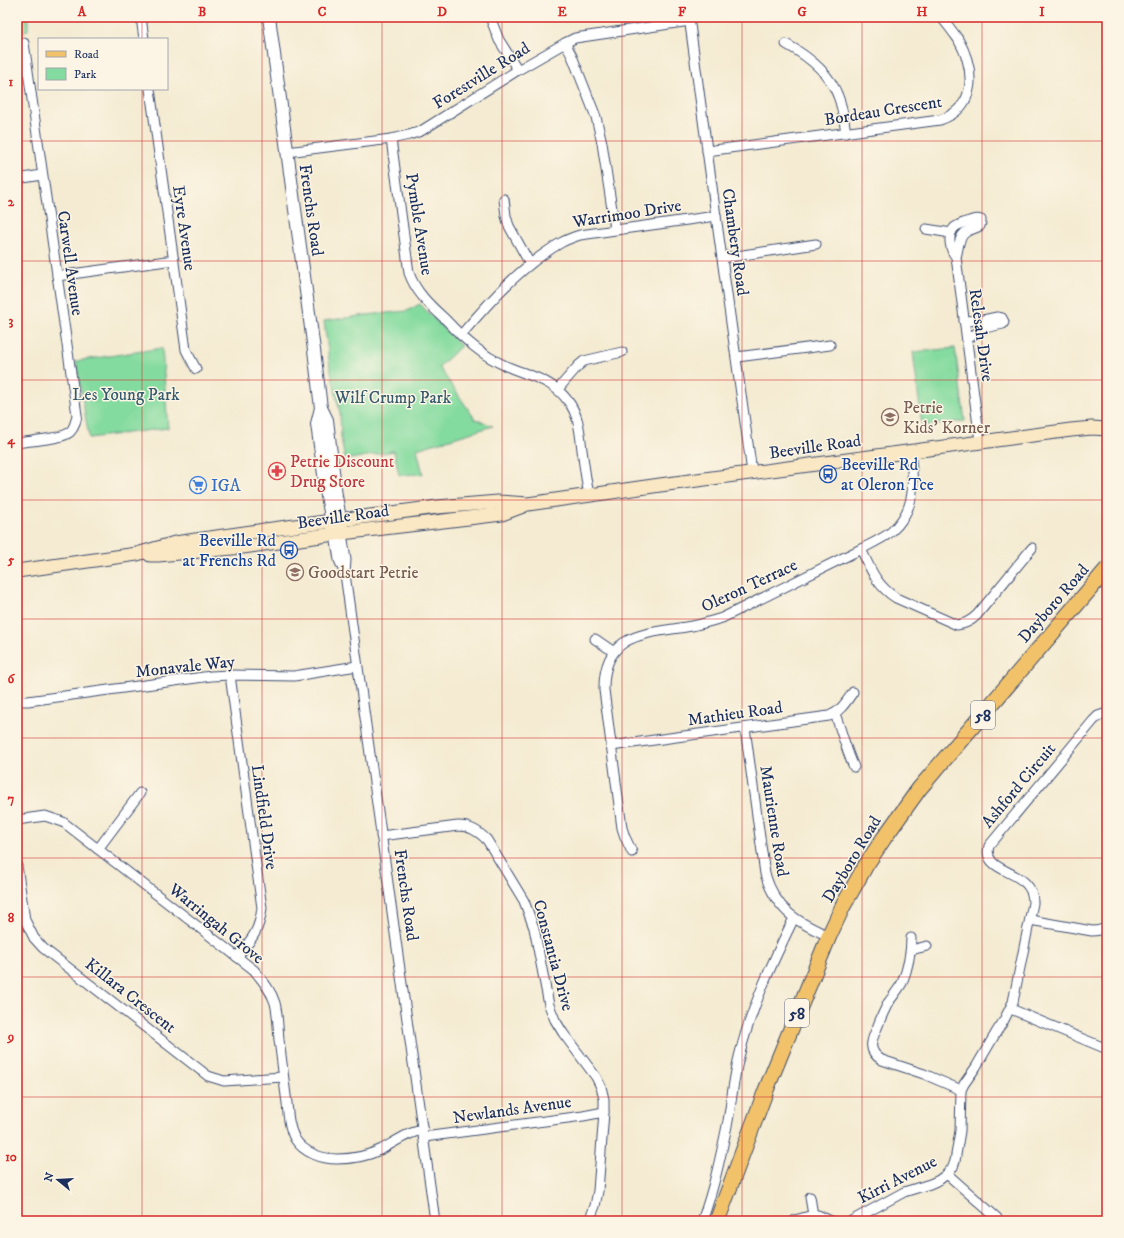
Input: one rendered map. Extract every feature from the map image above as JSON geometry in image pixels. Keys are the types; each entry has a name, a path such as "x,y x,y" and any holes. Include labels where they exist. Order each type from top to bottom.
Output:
{"main road":[{"name":"Beeville Road","path":"17,571 137,554 187,541 336,520 437,507 498,502 528,504 980,441 1092,428 1107,429"},
{"name":"Beeville Road","path":"137,554 158,556 210,552 338,534 502,514 528,504"},
{"name":"Dayboro Road","path":"717,1221 766,1090 829,936 843,906 866,865 919,789 1107,570"}],"street":[{"path":"141,17 144,38"},
{"name":"Frenchs Road","path":"269,17 321,408 327,420 338,534 339,560 345,574 435,1221"},
{"path":"490,17 499,40 518,70"},
{"name":"Bordeau Crescent","path":"707,151 940,120 949,117 956,112 967,98 970,86 970,73 965,55 958,39 941,17"},
{"name":"Forestville Road","path":"287,152 391,139 409,135 421,131 518,70 575,38 690,19"},
{"name":"Chambery Road","path":"690,19 752,472"},
{"name":"Carwell Avenue","path":"17,443 63,436 70,433 76,423 77,414 24,43"},
{"path":"565,43 572,56 596,117 602,143 615,229"},
{"path":"786,44 804,54 814,62 832,84 838,96 843,113 846,133"},
{"name":"Eyre Avenue","path":"150,90 186,350 196,369"},
{"name":"Pymble Avenue","path":"391,139 409,273 412,282 424,299 474,348 505,366 546,381 558,389 569,401 575,412 579,426 589,495"},
{"path":"17,178 42,175"},
{"path":"504,199 509,226 530,264"},
{"name":"Warrimoo Drive","path":"461,335 495,296 530,264 560,242 580,235 615,229 716,216"},
{"path":"926,229 951,233 957,226 976,219 981,220 982,222 990,218"},
{"name":"Relesah Drive","path":"980,441 956,257 962,235 980,226 982,222"},
{"name":"Relesah Drive","path":"951,233 950,242 952,252 956,257"},
{"path":"722,258 816,244"},
{"path":"57,276 174,260"},
{"path":"964,321 983,320 997,317 1002,318 1004,322 1001,326 985,328 967,339"},
{"path":"737,357 830,345"},
{"path":"558,389 584,361 622,352"},
{"name":"Oleron Terrace","path":"632,852 622,828 604,682 607,666 614,652 629,639 641,634 693,626 722,618 882,538 891,531 905,514 912,494 913,486 910,451"},
{"path":"861,549 874,577 888,593 951,623 965,628 1032,548"},
{"path":"595,639 614,652"},
{"name":"Monavale Way","path":"17,699 28,701 211,676 294,676 357,666"},
{"name":"Lindfield Drive","path":"230,675 262,908 258,929 237,957"},
{"path":"853,692 840,710 835,714 846,749 854,768"},
{"name":"Ashford Circuit","path":"1011,1009 1016,994 1033,898 1030,888 1024,881 990,861 987,854 989,846 992,840 1093,721 1098,716 1107,713"},
{"name":"Mathieu Road","path":"611,746 823,718 835,714"},
{"name":"Maurienne Road","path":"744,728 768,886 779,904 794,918 806,926 829,936"},
{"path":"98,849 140,793"},
{"name":"Warringah Grove","path":"17,820 45,816 63,822 254,970 270,992 275,1004 283,1077 292,1131 296,1140 301,1146 315,1155 326,1158 357,1158 380,1150 414,1132 423,1134"},
{"name":"Constantia Drive","path":"381,836 465,826 480,833 487,840 524,901 534,928 549,1005 555,1020 599,1082 604,1099 598,1191 595,1206 589,1221"},
{"name":"Killara Crescent","path":"17,866 25,920 34,938 43,948 208,1076 224,1081 283,1077"},
{"path":"702,1221 718,1169 740,1053 762,989 794,918"},
{"path":"1030,920 1092,931 1098,931 1105,928 1107,925"},
{"path":"911,938 911,950 901,985 888,1004 872,1039 872,1051 876,1057 924,1074 961,1090 1011,1009 1107,1049"},
{"path":"911,950 927,946"},
{"name":"Kirri Avenue","path":"851,1221 904,1192 930,1184 947,1174 956,1161 960,1131 961,1090"},
{"name":"Newlands Avenue","path":"423,1134 604,1112"},
{"path":"947,1174 997,1218"},
{"path":"810,1197 813,1216"},
{"path":"795,1220 818,1215 831,1221"}],"green space":[{"path":"17,17 28,17 28,30 17,33"},
{"name":"Wilf Crump Park","path":"420,304 461,346 439,367 475,419 493,426 417,449 423,474 399,475 394,451 345,460 341,439 340,413 330,368 324,321 407,311"},
{"name":"Les Young Park","path":"162,348 168,428 89,438 76,361"},
{"path":"955,348 965,421 922,426 913,352"}],"place":[{"name":"Petrie Kids' Korner","path":"890,417"},
{"name":"Petrie Discount Drug Store","path":"277,471"},
{"name":"Beeville Rd at Oleron Tce","path":"828,474"},
{"name":"IGA","path":"198,485"},
{"name":"Beeville Rd at Frenchs Rd","path":"289,550"},
{"name":"Goodstart Petrie","path":"295,572"}]}
